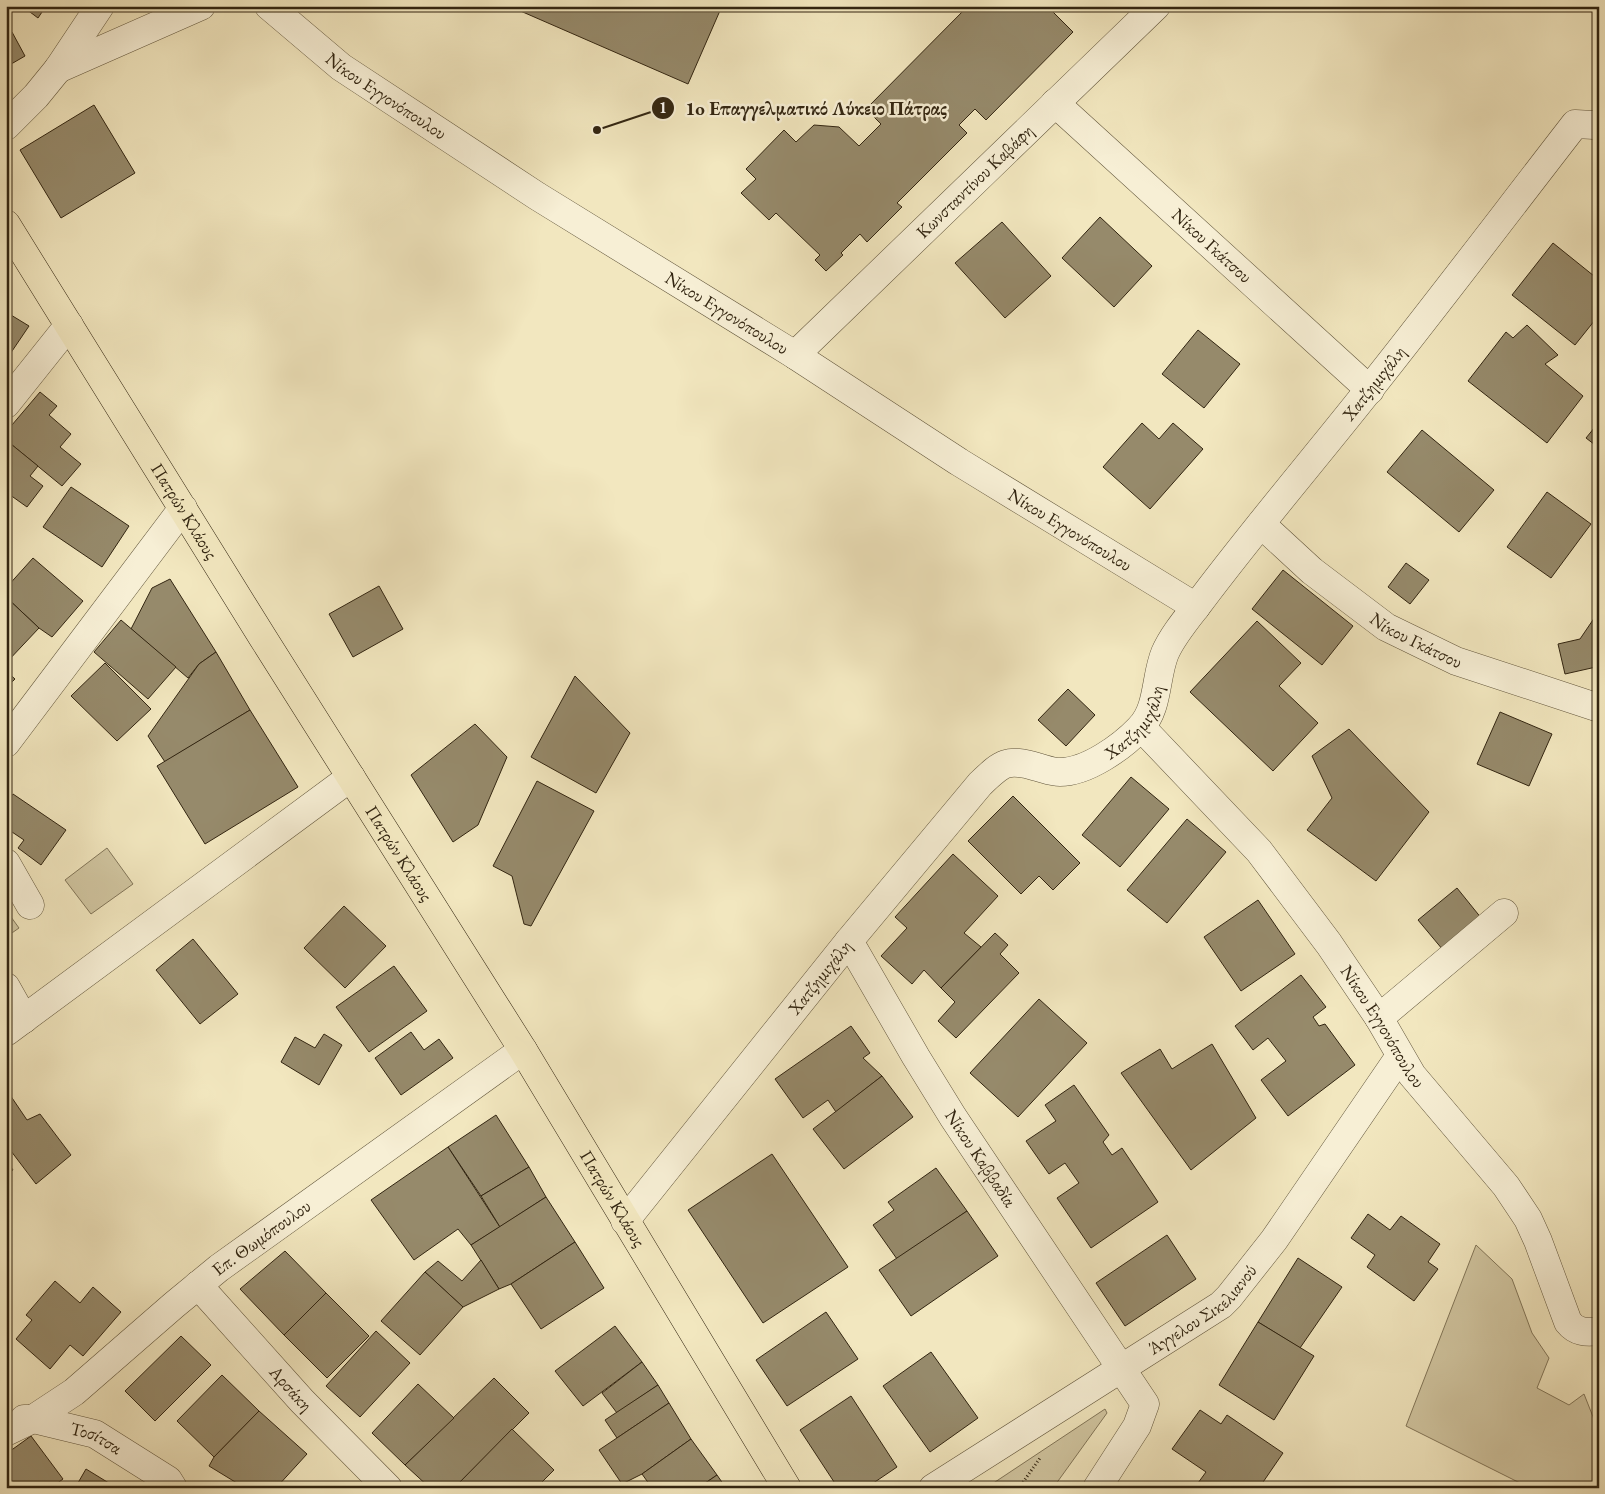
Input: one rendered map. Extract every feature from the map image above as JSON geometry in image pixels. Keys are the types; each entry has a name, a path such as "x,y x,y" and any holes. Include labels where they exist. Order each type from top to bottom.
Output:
{"main road":[{"name":"Πατρών Κλάους","path":"6,224 523,1050 787,1488"}],"street":[{"path":"6,126 36,96 58,69 100,6"},
{"path":"58,69 201,6"},
{"name":"Νίκου Εγγονόπουλου","path":"269,6 314,45 358,79 537,196 795,356 959,462 1196,607"},
{"name":"Κωνσταντίνου Καβάφη","path":"795,356 1156,6"},
{"name":"Νίκου Γκάτσου","path":"1055,104 1370,390"},
{"name":"Χατζημιχάλη","path":"625,1222 849,942 980,784 997,767 1007,763 1020,762 1059,772 1078,769 1089,765 1111,751 1141,727 1150,714 1158,672 1165,652 1196,607 1261,524 1587,126"},
{"path":"6,404 68,325"},
{"path":"6,743 182,508"},
{"name":"Νίκου Γκάτσου","path":"1261,524 1312,571 1386,627 1456,661 1599,708"},
{"name":"Νίκου Εγγονόπουλου","path":"1141,727 1259,851 1329,944 1380,1018 1412,1075 1484,1158 1517,1201 1538,1241 1568,1322 1579,1331 1588,1333 1599,1331"},
{"path":"6,987 15,1026 351,776"},
{"path":"6,863 30,905"},
{"path":"1380,1018 1504,913"},
{"name":"Νίκου Καββαδία","path":"849,942 948,1109 1146,1404 1137,1426 1097,1488"},
{"name":"Επ. Θωμόπουλου","path":"6,1432 20,1419 74,1392 174,1304 219,1268 523,1050"},
{"name":"Άγγελου Σικελιανού","path":"933,1488 1221,1305 1274,1240 1400,1056"},
{"name":"Αρσάκη","path":"198,1286 302,1401 388,1488"},
{"name":"Τοσίτσα","path":"20,1419 95,1434 168,1480 173,1488"}],"shaded area":[{"path":"107,848 133,884 91,914 65,880"},
{"path":"6,910 19,928 9,935 6,933"},
{"path":"1476,1245 1512,1279 1532,1333 1549,1358 1537,1388 1569,1405 1584,1394 1599,1432 1599,1487 1530,1488 1406,1426"},
{"path":"1105,1409 1107,1413 1053,1488 986,1488"}],"building":[{"path":"22,6 46,6 38,18"},
{"path":"509,6 722,6 688,84"},
{"path":"968,6 1047,6 1073,32 986,120 975,109 959,125 967,133 897,203 902,207 867,242 860,234 841,253 843,255 826,271 815,260 820,255 776,213 769,220 741,193 756,179 746,169 784,130 796,142 814,125 839,127 859,146 881,124 866,109"},
{"path":"12,32 25,56 6,67 6,35"},
{"path":"94,105 135,173 61,218 20,150"},
{"path":"1100,217 1152,266 1114,307 1062,258"},
{"path":"1002,222 1051,276 1005,318 955,263"},
{"path":"1553,243 1599,280 1599,315 1575,345 1512,295"},
{"path":"6,312 29,326 6,360"},
{"path":"1527,325 1558,355 1545,364 1583,396 1547,443 1468,381 1506,332 1513,338"},
{"path":"1198,330 1240,364 1204,408 1162,374"},
{"path":"40,392 57,406 49,415 71,434 60,447 81,464 62,486 6,440 6,432"},
{"path":"1599,422 1599,448 1586,438"},
{"path":"1142,423 1159,439 1173,423 1203,449 1150,509 1103,467"},
{"path":"1422,430 1494,490 1459,532 1387,472"},
{"path":"6,440 38,466 30,476 43,486 27,507 6,492"},
{"path":"71,487 129,526 102,567 43,527"},
{"path":"1547,492 1591,524 1551,578 1507,547"},
{"path":"33,558 83,601 52,637 39,628 6,597 6,588"},
{"path":"1406,563 1429,580 1410,604 1388,587"},
{"path":"1283,570 1353,626 1322,665 1252,609"},
{"path":"170,579 216,652 199,664 188,678 131,629 152,588"},
{"path":"379,586 403,629 353,657 329,614"},
{"path":"6,597 39,628 6,663"},
{"path":"1599,611 1599,669 1596,667 1565,674 1558,644 1580,639"},
{"path":"121,620 176,667 148,699 94,652"},
{"path":"1257,621 1301,663 1279,686 1318,723 1273,771 1190,692"},
{"path":"216,652 250,710 165,762 148,736 199,664"},
{"path":"105,663 151,709 117,741 71,696"},
{"path":"6,671 15,679 6,688"},
{"path":"575,676 630,733 596,793 531,757"},
{"path":"1068,689 1095,715 1066,746 1038,720"},
{"path":"250,710 298,787 205,844 157,766"},
{"path":"1500,712 1552,734 1529,786 1477,764"},
{"path":"475,724 507,757 478,825 453,842 411,775"},
{"path":"1349,729 1429,812 1376,881 1307,830 1332,798 1312,756"},
{"path":"1131,777 1169,809 1120,867 1082,835"},
{"path":"537,781 594,811 531,926 524,924 512,876 493,866"},
{"path":"13,794 66,830 41,865 18,848 24,840 6,828 6,804"},
{"path":"1013,796 1080,863 1053,890 1039,876 1021,894 968,841"},
{"path":"1187,819 1226,852 1167,923 1127,890"},
{"path":"953,854 998,896 964,933 981,947 941,988 924,970 912,984 881,956 907,928 895,917"},
{"path":"1457,888 1482,919 1443,950 1418,920"},
{"path":"1258,900 1295,954 1241,991 1204,937"},
{"path":"344,906 386,946 345,988 304,948"},
{"path":"995,933 1008,945 1000,954 1019,973 956,1038 938,1021 955,1002 941,988"},
{"path":"193,939 238,994 200,1024 156,970"},
{"path":"394,966 427,1011 369,1052 336,1007"},
{"path":"1301,975 1326,1007 1313,1017 1319,1026 1325,1024 1355,1065 1288,1116 1261,1080 1286,1061 1268,1038 1253,1050 1235,1026"},
{"path":"1039,999 1087,1043 1018,1117 970,1073"},
{"path":"851,1026 870,1053 863,1058 882,1076 836,1112 828,1100 803,1118 775,1079"},
{"path":"411,1032 424,1050 439,1039 453,1058 401,1095 375,1058"},
{"path":"324,1034 342,1045 319,1085 281,1062 295,1037 315,1048"},
{"path":"1212,1044 1256,1118 1191,1170 1121,1073 1160,1049 1172,1069"},
{"path":"882,1076 913,1117 844,1169 813,1129"},
{"path":"1074,1085 1109,1135 1103,1142 1112,1155 1122,1148 1158,1202 1091,1248 1057,1198 1079,1183 1065,1163 1049,1174 1026,1141 1056,1121 1045,1105"},
{"path":"6,1089 27,1120 40,1114 71,1155 36,1184 11,1151 6,1155"},
{"path":"496,1115 529,1167 481,1196 448,1147"},
{"path":"448,1147 500,1227 471,1245 458,1229 414,1260 371,1200"},
{"path":"772,1154 848,1267 763,1323 688,1210"},
{"path":"6,1160 13,1170 6,1176"},
{"path":"529,1167 546,1197 500,1227 481,1196"},
{"path":"936,1168 967,1211 897,1259 873,1225 894,1210 888,1202"},
{"path":"546,1197 575,1242 511,1284 499,1289 471,1245"},
{"path":"967,1211 998,1256 911,1316 879,1270"},
{"path":"1368,1214 1390,1230 1401,1216 1440,1244 1428,1262 1438,1269 1414,1301 1367,1267 1375,1255 1351,1238"},
{"path":"1167,1235 1196,1279 1125,1326 1096,1283"},
{"path":"575,1242 604,1288 541,1329 511,1284"},
{"path":"285,1251 326,1293 284,1335 240,1289"},
{"path":"1298,1258 1342,1287 1300,1348 1258,1322"},
{"path":"481,1260 499,1289 463,1307 425,1272 438,1261 462,1281"},
{"path":"425,1272 463,1307 420,1355 381,1321"},
{"path":"55,1281 80,1303 93,1287 121,1312 83,1356 70,1345 50,1369 16,1339 32,1320 26,1315"},
{"path":"326,1293 369,1336 327,1378 284,1335"},
{"path":"826,1312 858,1359 787,1406 756,1360"},
{"path":"1258,1322 1314,1356 1274,1420 1219,1385"},
{"path":"615,1326 642,1362 583,1406 555,1371"},
{"path":"376,1331 410,1363 360,1417 326,1386"},
{"path":"181,1336 211,1365 155,1421 125,1391"},
{"path":"931,1352 978,1418 930,1452 883,1386"},
{"path":"642,1362 658,1385 617,1413 602,1393"},
{"path":"222,1375 259,1411 214,1457 177,1421"},
{"path":"494,1378 529,1413 454,1488 430,1488 405,1465"},
{"path":"418,1384 454,1418 405,1465 372,1433"},
{"path":"658,1385 669,1403 617,1438 605,1420"},
{"path":"851,1396 897,1467 866,1488 838,1488 800,1430"},
{"path":"669,1403 691,1439 642,1474 622,1484 599,1450"},
{"path":"1200,1410 1221,1424 1227,1415 1283,1453 1259,1488 1204,1488 1198,1483 1206,1472 1172,1449"},
{"path":"259,1411 307,1454 276,1488 245,1488 209,1466 214,1457"},
{"path":"512,1429 554,1470 537,1488 454,1488"},
{"path":"31,1436 63,1479 51,1488 6,1488 6,1454"},
{"path":"691,1439 717,1475 698,1488 652,1488 642,1474"},
{"path":"86,1469 117,1488 75,1488"},
{"path":"717,1475 726,1488 698,1488"}],"place":[{"name":"1o Επαγγελματικό Λύκειο Πάτρας","path":"597,130"}]}
